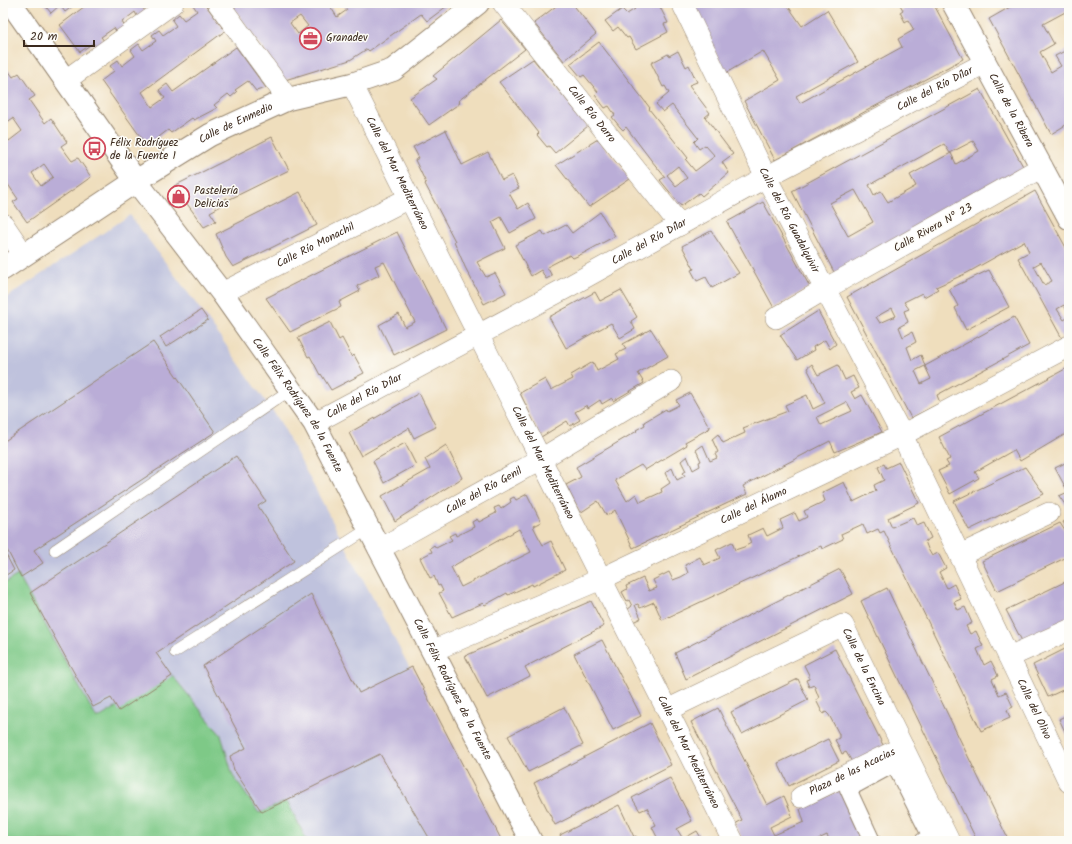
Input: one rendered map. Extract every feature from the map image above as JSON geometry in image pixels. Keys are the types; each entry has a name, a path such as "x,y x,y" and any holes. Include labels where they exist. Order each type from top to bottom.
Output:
{"street":[{"name":"Calle Félix Rodríguez de la Fuente","path":"11,3 136,181 222,293 314,423 531,841"},
{"path":"66,80 173,3"},
{"path":"218,3 288,99"},
{"name":"Calle de Enmedio","path":"3,268 136,181 210,135 288,99 352,84 393,70 478,3"},
{"name":"Calle Río Darro","path":"503,3 680,225"},
{"name":"Calle del Río Guadalquivir","path":"682,3 766,177 902,435"},
{"name":"Calle de la Ribera","path":"953,3 1042,167 1067,208"},
{"name":"Calle del Río Dílar","path":"314,423 766,177 985,63"},
{"name":"Calle del Mar Mediterráneo","path":"352,84 733,841"},
{"name":"Calle Rivera Nº 23","path":"776,318 1042,167"},
{"name":"Calle Río Monachil","path":"222,293 409,198"},
{"path":"3,224 24,255"},
{"name":"Calle del Álamo","path":"432,651 601,579 902,435 1069,346"},
{"name":"Calle del Río Genil","path":"379,550 541,460 671,382"},
{"name":"Calle del Olivo","path":"902,435 1069,782"},
{"path":"960,554 1049,513"},
{"name":"Calle de la Encina","path":"667,710 843,625 948,841"},
{"path":"1009,657 1069,630"},
{"name":"Plaza de las Acacias","path":"801,797 903,747"},
{"name":"Plaza de las Acacias","path":"872,841 848,788 894,764 931,837 923,841"}],"lane":[{"path":"54,550 290,390"},
{"path":"175,652 368,528"}],"shaded area":[{"path":"130,215 206,317 279,420 501,841 307,841 287,801 259,813 233,776 221,735 97,719 18,575 3,584 3,300"}],"green space":[{"path":"18,575 97,719 171,674 221,735 233,776 259,813 287,801 307,841 3,841 3,584"}],"building":[{"path":"43,3 77,3 65,12 60,5 51,13"},
{"path":"89,3 147,3 142,7 146,12 138,18 135,12 122,22 125,27 117,33 114,28 101,37 105,42 97,48 93,43 80,52 60,25"},
{"path":"195,3 204,3 225,31 142,92 152,107 165,98 159,90 167,84 173,92 236,47 266,88 256,91 248,81 235,90 237,92 231,97 228,94 214,105 217,108 194,120 192,118 171,133 168,130 147,146 101,81 114,71 110,66 118,60 122,66 135,56 131,50 139,44 143,50 156,41 152,35 159,30 163,35 176,26 172,20 179,14 184,20 197,11 193,5"},
{"path":"230,3 334,3 330,6 337,17 347,10 342,3 451,3 427,21 421,14 369,51 367,49 350,60 285,80","holes":["300,16 308,26 298,34 290,23"]},
{"path":"560,3 572,3 596,34 564,61 534,23"},
{"path":"631,3 652,3 655,8 659,5 668,23 664,24 668,32 636,49 629,37 627,38 618,27 613,31 605,21 622,9 627,14 635,9"},
{"path":"690,3 786,3 802,26 827,10 858,62 796,96 800,103 902,47 898,39 914,30 908,20 905,22 900,12 903,10 899,3 933,3 963,59 775,160 744,101 780,80 763,51 726,73"},
{"path":"1017,3 1066,3 1069,8 1069,10 1043,24 1054,44 1040,52 1051,72 1061,66 1055,56 1067,50 1069,53 1069,123 1051,134 989,19"},
{"path":"501,20 525,49 458,101 460,103 429,125 410,98 437,79 433,76"},
{"path":"599,42 688,158 686,160 695,171 715,156 705,145 699,149 694,142 698,138 672,105 663,112 656,104 669,93 665,86 663,87 651,63 668,54 669,56 678,51 686,67 689,65 697,82 689,85 710,113 705,117 733,154 722,162 729,173 702,196 699,193 681,206 660,180 665,177 626,127 623,130 620,127 612,117 615,115 609,106 605,108 595,95 598,92 584,75 581,77 570,64","holes":["678,166 687,178 676,186 667,175"]},
{"path":"533,59 588,126 555,153 549,146 547,147 537,135 539,133 499,82"},
{"path":"3,63 13,77 19,73 35,96 29,100 45,123 51,118 67,142 61,146 72,161 78,158 91,177 27,222 13,202 18,199 7,183 3,186 3,132 9,141 22,131 13,118 3,125","holes":["44,164 53,177 41,186 32,173"]},
{"path":"980,89 1024,168 835,274 792,191","holes":["973,141 979,151 956,164 951,153 910,175 916,186 888,202 881,191 874,195 869,185 944,144 950,153","855,190 873,222 848,236 830,203"]},
{"path":"446,130 462,165 488,152 502,180 512,175 519,188 509,193 518,209 528,203 536,219 510,233 501,217 492,222 505,248 477,262 486,277 495,273 506,293 484,304 465,267 455,241 425,184 426,183 415,160 419,158 413,147"},
{"path":"272,137 289,170 228,200 227,198 218,202 221,206 210,212 216,221 204,227 174,186"},
{"path":"598,139 630,179 589,207 556,165"},
{"path":"1035,191 1069,253 1069,315 1064,305 1057,309 1064,320 1069,317 1069,339 1064,342 1018,258 1029,252 1024,241 967,273 936,287 938,289 924,297 922,293 904,302 909,309 904,311 908,322 899,327 903,337 912,332 916,342 907,347 912,360 921,355 925,366 1014,317 1029,345 937,395 940,403 911,418 847,297","holes":["1041,262 1052,281 1044,285 1034,266","892,308 896,316 880,323 876,317","925,366 931,379 921,384 915,371"]},
{"path":"300,192 317,225 233,267 226,257 216,234"},
{"path":"763,202 810,287 774,308 727,222"},
{"path":"600,212 615,236 584,253 573,258 570,255 547,267 552,276 546,279 541,270 531,276 515,245 542,231 545,236 566,225 572,233"},
{"path":"711,231 739,273 712,288 706,277 697,281 691,270 694,269 682,246"},
{"path":"397,232 446,329 394,355 379,325 399,314 405,327 415,322 384,262 375,266 379,275 357,286 360,291 339,302 341,307 290,332 266,298"},
{"path":"989,270 1009,307 966,330 955,308 958,306 949,289"},
{"path":"621,290 637,317 631,321 635,329 620,338 611,323 566,348 549,317 595,292 600,301"},
{"path":"201,310 208,320 166,347 160,337"},
{"path":"818,311 836,344 830,349 825,340 813,347 814,350 797,360 780,335"},
{"path":"330,322 339,340 342,338 352,357 354,355 364,373 331,390 321,374 320,375 310,356 308,357 298,338"},
{"path":"651,329 668,356 638,373 644,383 613,401 612,398 602,404 600,400 588,408 587,405 575,412 580,420 570,426 567,421 541,437 520,393 545,379 551,390 573,379 571,375 593,362 597,371 619,359 616,354 626,349 623,344"},
{"path":"153,342 215,432 34,550 43,563 21,577 3,542 3,442"},
{"path":"812,364 818,375 838,365 845,380 853,376 859,388 851,392 855,399 862,395 882,432 835,452 830,441 743,486 747,494 633,548 615,510 607,516 598,501 580,513 566,485 581,477 576,467 637,431 636,430 645,425 644,422 666,409 667,411 679,405 676,400 690,393 710,428 685,442 687,445 645,470 641,465 615,480 627,501 636,494 640,502 662,492 661,489 670,483 665,473 672,468 677,480 685,476 683,473 686,471 681,461 687,456 693,470 700,466 699,462 701,461 696,450 703,445 710,461 717,458 715,454 718,452 712,439 718,434 723,443 745,433 743,428 788,411 785,405 807,395 813,409 825,403 807,368","holes":["847,402 852,411 821,425 817,417"]},
{"path":"1069,367 1069,432 1020,461 1014,450 975,472 979,478 950,494 938,471 949,466 946,461 950,459 939,437"},
{"path":"419,393 436,427 414,438 409,428 361,456 349,433"},
{"path":"405,443 416,465 384,483 373,461"},
{"path":"446,445 462,478 395,521 382,496 430,469 425,459"},
{"path":"236,456 266,501 258,506 294,561 156,653 172,676 119,711 111,698 93,707 30,593"},
{"path":"1069,461 1069,510 1059,496 1068,492 1055,468"},
{"path":"899,462 919,503 888,518 892,527 913,518 917,526 924,523 931,538 925,541 928,549 932,556 938,553 946,568 939,572 947,588 954,584 961,599 954,602 958,610 965,607 972,623 966,626 970,634 976,631 983,646 977,649 984,665 991,661 998,676 992,679 999,695 1006,692 1013,707 1007,710 1010,718 981,731 884,531 880,533 878,529 867,534 863,524 841,534 843,539 822,549 821,546 662,620 654,602 640,608 638,604 635,605 641,618 633,622 627,610 632,606 622,592 627,589 626,586 643,578 649,591 657,588 653,580 669,572 673,580 681,577 688,573 685,565 700,557 704,565 720,558 716,550 732,542 735,550 744,547 751,543 748,535 763,528 767,536 783,528 780,520 795,513 799,521 807,517 804,511 825,501 822,493 844,482 853,502 876,491 874,485 884,480 878,467 884,464 886,468"},
{"path":"1025,467 1044,494 969,530 954,501"},
{"path":"527,494 541,522 533,526 538,536 543,545 551,541 565,570 533,586 532,584 508,595 507,593 485,605 483,603 452,617 439,593 443,591 440,585 438,586 434,576 430,578 420,558 432,552 430,548 434,545 436,548 452,540 449,536 455,533 456,536 474,527 472,522 477,519 479,522 496,513 494,508 499,506 501,509 511,502 510,499 514,497 516,500","holes":["519,529 531,552 461,587 451,567"]},
{"path":"1069,519 1069,532 1063,522"},
{"path":"1060,523 1069,537 1069,556 997,591 982,561"},
{"path":"3,549 14,570 3,577"},
{"path":"840,569 853,594 686,679 675,653"},
{"path":"1069,580 1069,619 1022,641 1006,610"},
{"path":"887,588 1009,841 977,841 877,635 861,601"},
{"path":"311,594 359,693 412,667 502,841 431,841 380,754 262,812 234,770 230,756 246,748 203,666"},
{"path":"591,601 604,626 525,667 530,676 487,698 465,656"},
{"path":"602,640 641,716 613,730 574,654"},
{"path":"1069,647 1069,687 1048,697 1033,665"},
{"path":"835,649 885,749 854,765 846,752 842,754 835,740 839,738 839,734 829,715 826,712 823,714 816,700 819,698 814,685 809,687 806,680 809,679 809,675 804,665"},
{"path":"798,679 808,700 742,734 731,712"},
{"path":"564,707 583,745 528,772 508,736"},
{"path":"718,708 767,805 784,796 792,816 770,827 774,835 804,822 800,809 842,789 866,841 830,841 827,835 814,841 743,841 735,824 742,820 691,722"},
{"path":"1069,714 1069,740 1059,719"},
{"path":"650,723 671,765 555,825 534,783"},
{"path":"828,739 839,761 789,786 778,763"},
{"path":"670,778 692,821 677,829 683,839 697,831 703,841 659,841 652,827 656,825 647,808 640,811 632,798"},
{"path":"619,805 634,837 636,836 638,841 563,841 560,835"},
{"path":"710,837 712,841 703,841 706,839"}],"place":[{"name":"Granadev","path":"310,38"},
{"name":"Félix Rodríguez de la Fuente 1","path":"95,149"},
{"name":"Pastelería Delicias","path":"179,197"}]}
